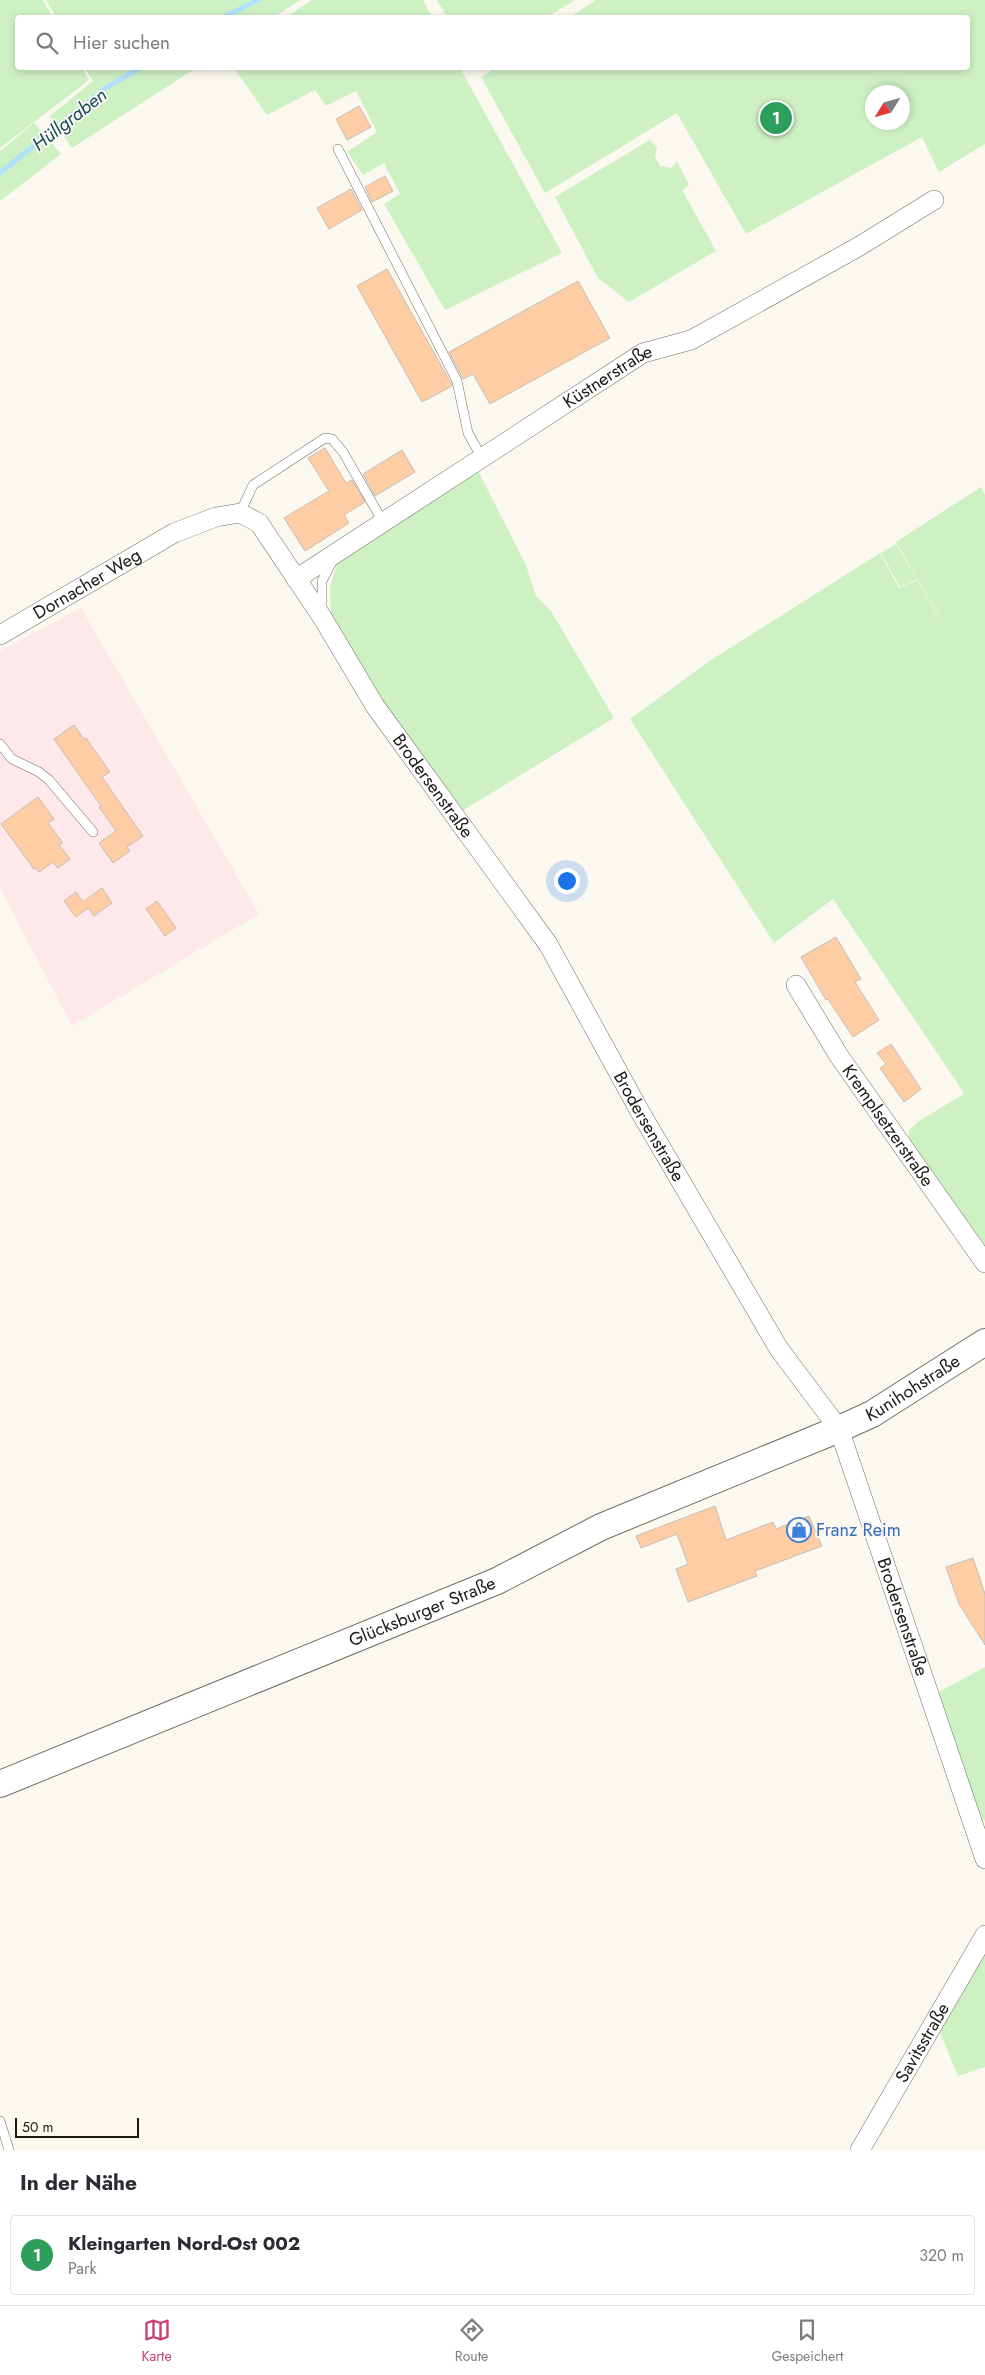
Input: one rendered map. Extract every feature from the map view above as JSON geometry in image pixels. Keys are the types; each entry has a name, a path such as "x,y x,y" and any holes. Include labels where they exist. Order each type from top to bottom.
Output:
{"street":[{"name":"Küstnerstraße","path":"296,579 643,353 692,340 858,247 934,200"},
{"name":"Dornacher Weg","path":"0,635 174,533 216,517 240,513"},
{"name":"Brodersenstraße","path":"240,513 260,523 322,617 375,706 548,944 639,1110 779,1349 839,1429 983,1849"},
{"name":"Kremplsetzerstraße","path":"796,985 844,1062 985,1263"},
{"name":"Kunihohstraße","path":"839,1429 872,1414 983,1348"},
{"name":"Glücksburger Straße","path":"0,1784 497,1581 601,1527 839,1429"},
{"name":"Savitsstraße","path":"860,2150 985,1935"}],"lane":[{"path":"338,149 454,373 462,397 468,433 482,458"},
{"path":"240,513 253,485 325,438 332,439 343,452 383,522"},
{"path":"322,617 322,581 337,552"},
{"path":"0,744 12,759 39,772 49,780 93,832"},
{"path":"0,2121 9,2150"}],"shaded area":[{"path":"81,608 259,914 72,1026 0,888 0,651"}],"green space":[{"path":"0,0 43,0 52,15 15,15 15,70 83,70 89,80 0,148"},
{"path":"46,0 300,0 278,15 55,15"},
{"path":"312,0 423,0 431,15 289,15"},
{"path":"437,0 575,0 550,15 446,15"},
{"path":"596,0 985,0 985,144 939,172 922,137 746,234 677,113 545,193 481,77 492,70 970,70 970,15 573,15"},
{"path":"86,70 193,70 72,148 50,116 93,81"},
{"path":"235,70 461,70 562,253 445,310 384,204 400,194 384,163 363,175 347,152 377,132 356,91 326,106 315,90 267,115"},
{"path":"34,123 61,154 0,201 0,151"},
{"path":"650,140 657,147 655,157 660,166 672,168 677,161 689,185 682,190 716,251 629,302 598,278 555,197"},
{"path":"478,471 526,565 536,596 551,611 614,718 462,811 387,710 331,616 330,588 337,564"},
{"path":"981,487 985,495 985,1260 909,1146 909,1130 919,1121 964,1094 956,1081 833,899 774,943 630,719 711,660 880,553 899,588 917,580 957,648 896,542"},
{"path":"896,544 917,579 900,587 881,553"},
{"path":"985,1667 985,1821 978,1818 937,1693"},
{"path":"985,1949 985,2067 958,2076 940,2033 981,1953"}],"building":[{"path":"359,106 371,127 347,140 336,119"},
{"path":"385,176 393,191 372,202 365,187"},
{"path":"351,189 362,210 329,229 317,208"},
{"path":"387,269 452,386 422,402 357,286"},
{"path":"578,281 610,338 490,404 473,374 463,379 449,352"},
{"path":"325,448 346,483 352,480 365,502 344,515 349,523 305,551 284,518 329,491 308,458"},
{"path":"402,450 415,472 375,496 363,474"},
{"path":"74,725 84,739 86,738 110,772 102,777 143,836 127,847 130,851 113,863 99,843 116,831 99,807 101,806 54,739"},
{"path":"38,797 54,819 48,823 63,843 59,845 70,859 58,868 53,862 39,872 36,868 34,869 1,824"},
{"path":"102,888 112,903 94,916 88,908 76,917 64,901 76,892 83,902"},
{"path":"157,901 176,928 165,936 146,909"},
{"path":"836,937 861,979 855,982 879,1020 853,1037 828,999 826,1000 801,957"},
{"path":"891,1044 921,1089 904,1102 880,1068 886,1064 877,1053"},
{"path":"715,1506 726,1540 773,1522 776,1529 809,1516 822,1546 755,1571 757,1576 688,1602 676,1569 688,1564 677,1534 641,1548 636,1536"},
{"path":"973,1558 985,1594 985,1645 959,1604 946,1567"}],"waterway":[{"name":"Hüllgraben","path":"228,15 258,0"},
{"name":"Hüllgraben","path":"0,173 104,89 137,70"}],"place":[{"name":"Kleingarten Nord-Ost 002","path":"776,118"},
{"name":"Franz Reim","path":"799,1530"}]}
